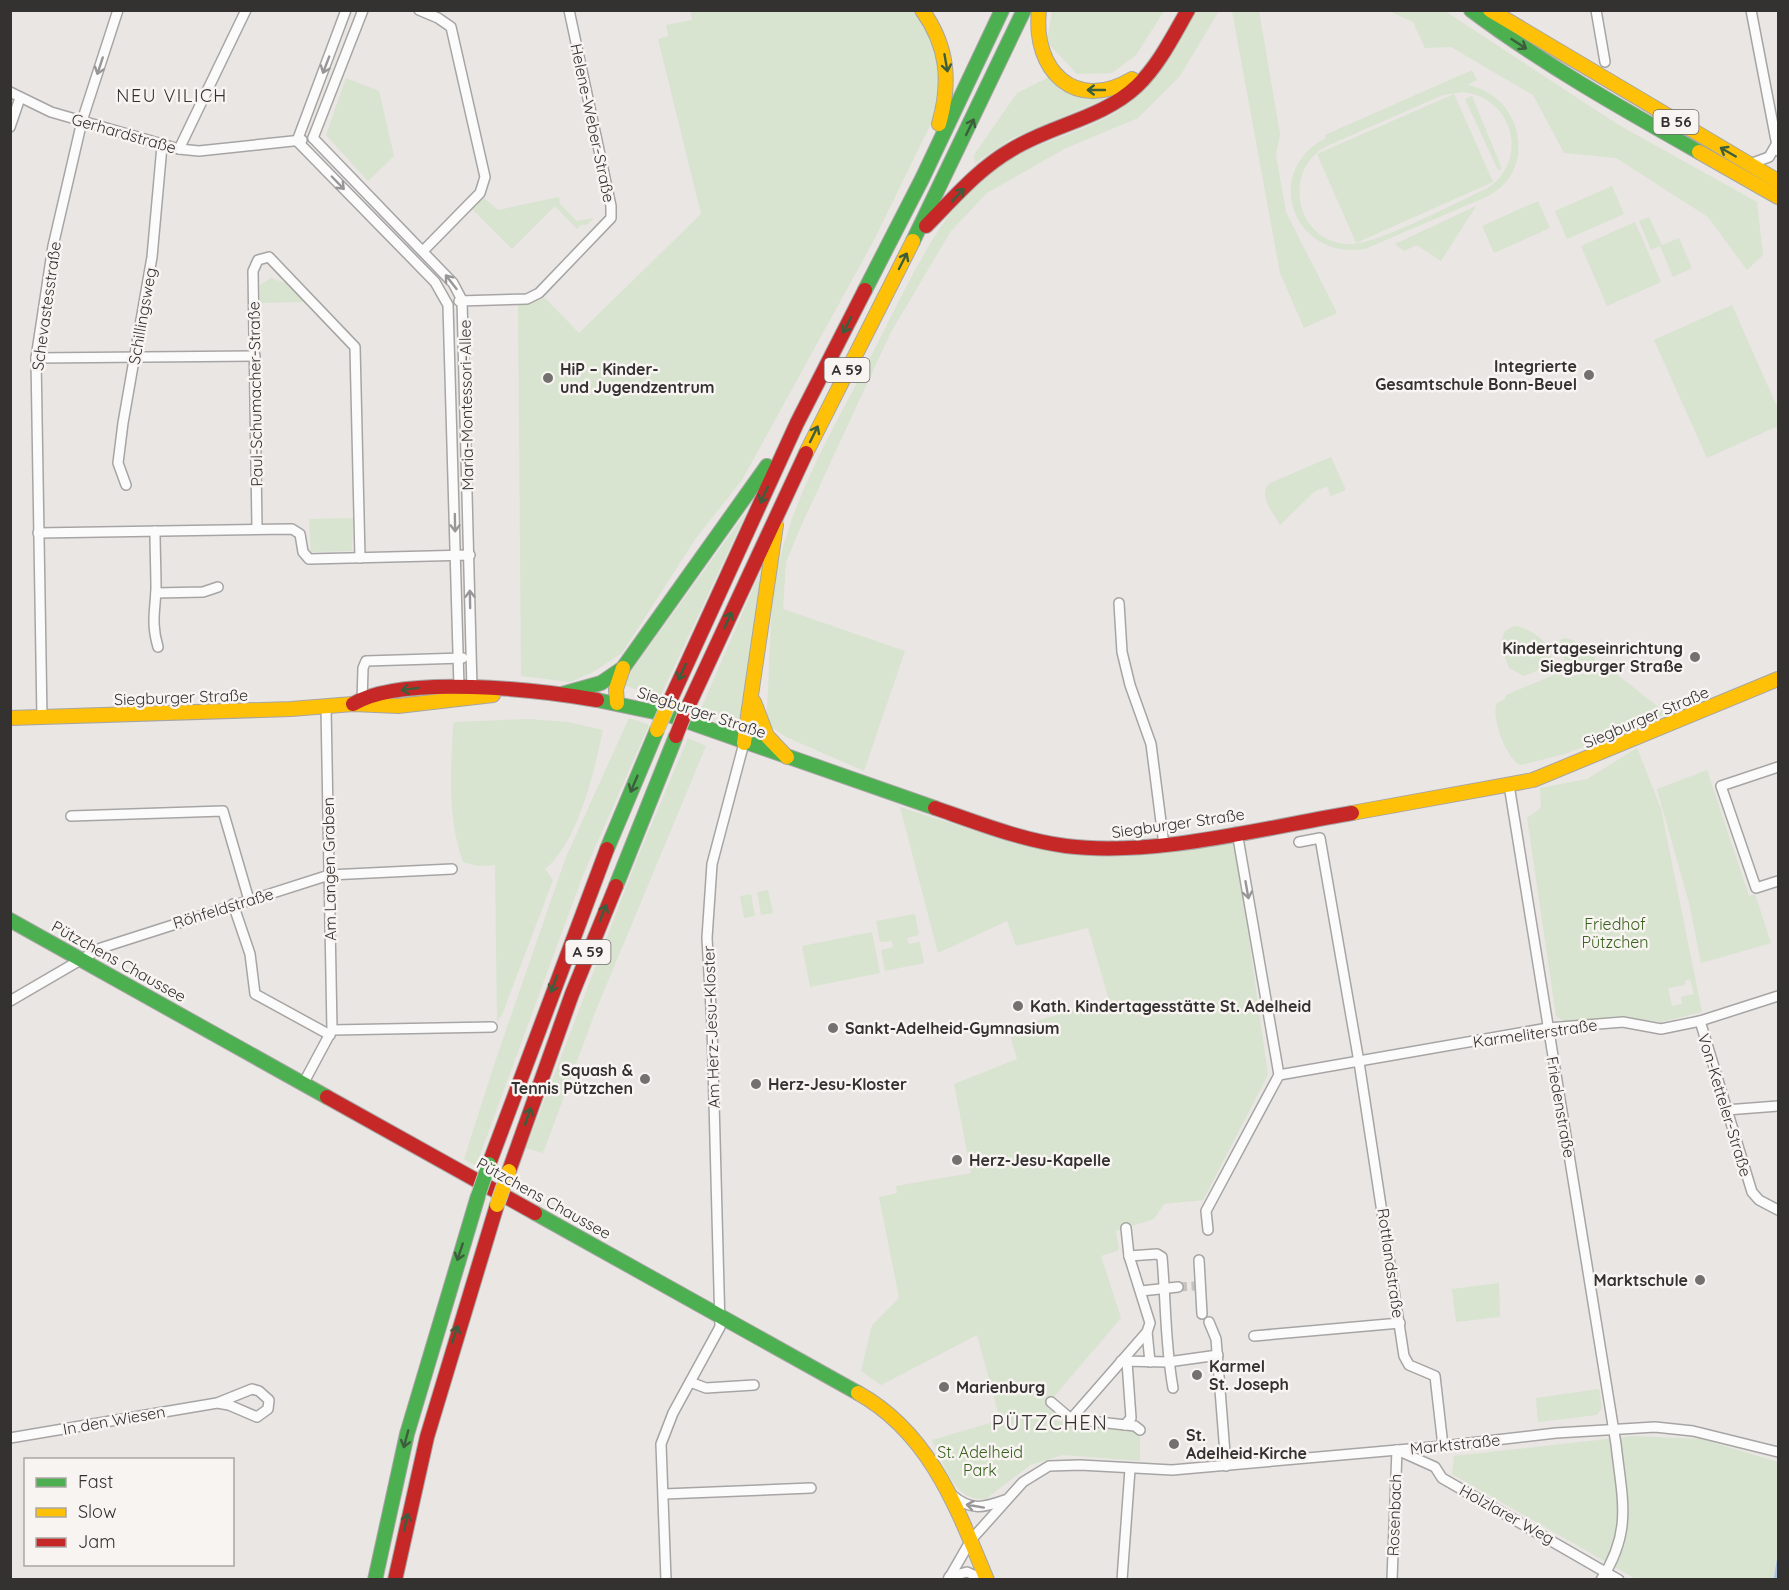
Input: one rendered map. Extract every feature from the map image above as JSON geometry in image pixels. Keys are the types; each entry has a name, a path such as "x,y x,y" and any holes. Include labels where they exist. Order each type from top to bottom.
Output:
{"main road":[{"path":"922,10 940,40 947,61 948,82 946,102 922,179"},
{"name":"A 59","path":"375,1580 385,1524 430,1346 489,1164 590,891 668,705 797,423 922,179 1002,10"},
{"name":"A 59","path":"395,1580 422,1452 450,1352 497,1205 572,994 686,711 779,506 986,95 1024,10"},
{"path":"1039,10 1038,39 1047,65 1069,84 1096,91 1113,89 1135,76 1148,62 1177,10"},
{"path":"916,236 981,171 1011,149 1115,102 1136,87 1153,67 1188,10"},
{"name":"B 56","path":"1471,10 1507,37 1590,89 1779,197"},
{"name":"B 56","path":"1490,10 1779,181"},
{"path":"617,703 616,689 623,668 730,522 797,423"},
{"path":"744,743 779,506"},
{"path":"562,694 601,683 623,668"},
{"name":"Siegburger Straße","path":"10,718 326,707 359,703 420,687 464,692 562,694 669,715 744,743 1029,840 1064,847 1098,850 1164,845 1448,797 1533,780 1604,753 1779,679"},
{"path":"752,697 766,736 788,757"},
{"name":"Pützchens Chaussee","path":"10,920 869,1399 907,1430 932,1463 971,1540 986,1580"}],"street":[{"name":"Schevastesstraße","path":"42,718 36,358 53,246 82,121 118,10"},
{"path":"179,149 246,10"},
{"path":"297,141 346,10"},
{"path":"313,138 363,10"},
{"path":"419,10 452,27 485,177 480,193 423,251"},
{"name":"Helene-Weber-Straße","path":"448,305 462,300 527,299 539,293 611,218 611,206 569,10"},
{"path":"1596,10 1605,62"},
{"path":"1749,165 1764,160 1778,147 1751,10"},
{"name":"Gerhardstraße","path":"10,92 20,99 82,121 162,146 179,149 199,151 313,138"},
{"path":"10,127 20,99"},
{"name":"Maria-Montessori-Allee","path":"313,138 455,285 462,300 471,658 464,692"},
{"name":"Maria-Montessori-Allee","path":"297,141 435,282 448,305 458,658 464,692"},
{"name":"Schillingsweg","path":"126,485 118,463 152,256 162,146"},
{"name":"Paul-Schumacher-Straße","path":"257,528 254,271 258,260 268,257 355,347 360,558"},
{"path":"36,358 255,356"},
{"path":"38,533 292,529 300,534 303,552 309,559 470,555"},
{"path":"155,531 156,593 152,606 158,647"},
{"path":"156,593 203,592 218,587"},
{"path":"1119,603 1122,652 1130,685 1151,744 1164,845"},
{"path":"359,703 363,668 366,661 471,658"},
{"name":"Am Langen Graben","path":"326,707 331,1033"},
{"name":"Am Herz-Jesu-Kloster","path":"721,1316 708,914 712,864 744,743"},
{"path":"1779,767 1721,786 1756,888 1779,881"},
{"name":"Friedenstraße","path":"1509,784 1614,1428 1624,1519 1622,1535 1603,1576"},
{"path":"71,816 223,811 249,900"},
{"path":"1208,1230 1206,1211 1279,1075 1237,832"},
{"path":"1299,842 1320,838 1359,1062"},
{"name":"Röhfeldstraße","path":"10,1001 79,958 121,940 329,875 452,870"},
{"path":"233,904 250,954 255,994 331,1033 492,1028"},
{"name":"Karmeliterstraße","path":"1279,1075 1548,1028 1623,1022 1661,1029 1700,1021 1779,996"},
{"name":"Von-Ketteler-Straße","path":"1700,1021 1752,1192 1760,1200 1779,1210"},
{"path":"303,1083 331,1033"},
{"name":"Rottlandstraße","path":"1359,1062 1404,1356 1409,1365 1435,1376 1443,1446"},
{"path":"1726,1110 1779,1106"},
{"path":"1071,1419 1124,1362 1147,1332 1150,1323 1142,1291 1129,1256 1126,1228"},
{"path":"1129,1256 1161,1255 1168,1331 1165,1343 1173,1388"},
{"path":"1202,1265 1202,1314"},
{"path":"1142,1291 1178,1287"},
{"path":"666,1580 662,1444 665,1431 720,1327 721,1316"},
{"path":"1209,1322 1216,1339 1218,1355 1226,1466"},
{"path":"1254,1336 1400,1323"},
{"path":"1147,1332 1150,1362"},
{"path":"1124,1362 1168,1362 1218,1355"},
{"path":"1051,1402 1071,1419 1133,1425 1124,1362"},
{"path":"690,1382 706,1388 754,1385"},
{"name":"In den Wiesen","path":"10,1438 217,1403 252,1389 259,1391 269,1400 268,1409 257,1417 217,1403"},
{"name":"Marktstraße","path":"948,1578 971,1540 1007,1499 1023,1482 1049,1466 1080,1465 1172,1470 1614,1428 1655,1427 1693,1431 1779,1452"},
{"name":"Holzlarer Weg","path":"1397,1450 1435,1467 1442,1478 1603,1576 1619,1580"},
{"name":"Rosenbach","path":"1392,1580 1397,1450"},
{"path":"1122,1580 1130,1469"},
{"path":"664,1494 811,1488"},
{"path":"945,1490 960,1502 974,1508 983,1508 1007,1499"},
{"path":"948,1578 967,1572 986,1580"}],"green space":[{"path":"690,10 916,11 942,63 942,101 874,240 742,480 696,538 622,653 595,671 571,682 521,676 518,305 545,298 579,333 701,214 658,39 668,36 666,25 692,20"},
{"path":"1052,11 1164,11 1136,55 1112,73 1077,74 1047,42"},
{"path":"1197,11 1219,11 1180,76 1138,118 1066,148 987,193 951,231 891,332 786,562 783,609 905,651 864,771 784,736 766,723 774,590 783,547 811,473 920,261 949,215 965,195 996,167 1026,151 1108,117 1122,108 1158,69"},
{"path":"1232,11 1259,11 1280,134 1276,155 1286,212 1337,313 1304,328 1280,273"},
{"path":"1389,11 1445,11 1617,124 1757,202 1763,255 1747,270 1708,217 1616,158 1564,153 1533,95 1451,47 1425,48 1413,22"},
{"path":"1472,70 1477,80 1467,85 1486,91 1501,103 1511,118 1517,135 1518,153 1514,170 1503,185 1486,197 1365,249 1340,249 1319,241 1304,228 1294,210 1291,191 1295,171 1306,153 1326,138 1325,135","holes":["1462,92 1480,96 1494,105 1504,117 1510,132 1512,147 1508,163 1500,177 1486,189 1398,230 1363,242 1351,244 1332,241 1317,232 1307,219 1301,204 1300,187 1304,170 1314,156 1329,145 1443,95"]},
{"path":"1049,77 1104,99 1011,139 975,163 974,155 1017,93"},
{"path":"346,78 379,91 394,156 368,181 326,135"},
{"path":"1454,94 1493,182 1356,243 1317,154"},
{"path":"1472,96 1502,169 1498,170 1465,99"},
{"path":"1612,186 1624,214 1567,239 1555,211"},
{"path":"559,197 560,204 577,221 594,218 587,225 581,225 577,229 555,206 512,249 472,209 484,198 498,210"},
{"path":"1538,201 1550,228 1494,253 1482,226"},
{"path":"1476,206 1441,261 1417,245 1404,251 1395,244"},
{"path":"1649,217 1662,245 1679,238 1692,268 1673,277 1660,246 1651,250 1639,221"},
{"path":"1635,222 1661,282 1607,306 1581,246"},
{"path":"271,278 285,283 304,302 260,303 260,285"},
{"path":"1732,305 1778,409 1778,426 1707,458 1654,340"},
{"path":"1331,457 1346,490 1331,496 1327,486 1314,492 1280,525 1268,504 1266,488 1270,483"},
{"path":"747,511 659,699 622,684"},
{"path":"353,518 352,551 311,552 309,519"},
{"path":"770,549 740,722 700,711"},
{"path":"1514,626 1526,629 1548,647 1552,658 1546,667 1524,676 1509,668 1500,644 1505,631"},
{"path":"1571,639 1595,657 1595,661 1572,666 1565,663 1560,640"},
{"path":"1609,668 1667,714 1565,754 1521,765 1510,756 1501,737 1495,709 1497,703 1505,699 1506,695 1556,674 1571,676"},
{"path":"629,718 649,725 583,875 476,1166 464,1159 495,1062 566,857"},
{"path":"529,719 568,722 603,730 590,785 576,824 557,857 545,869 553,880 502,1015 497,1021 495,865 478,866 463,862 452,811 453,726 454,722"},
{"path":"688,738 706,746 596,1010 543,1153 526,1148 637,859"},
{"name":"Friedhof Pützchen","path":"1637,748 1661,809 1702,1012 1661,1022 1619,1016 1565,1022 1556,1016 1527,818 1541,808 1540,788 1587,779","holes":["1690,979 1694,994 1681,997 1682,1004 1672,1006 1668,988 1685,985 1685,981"]},
{"path":"1707,770 1749,896 1755,894 1771,943 1701,963 1689,903 1657,789"},
{"path":"900,807 1013,843 1060,852 1109,857 1235,840 1268,1075 1203,1200 1164,1204 1154,1219 1116,1231 1119,1250 1101,1256 1121,1318 1052,1399 1065,1418 1015,1414 999,1416 977,1335 881,1385 861,1371 872,1325 899,1298 879,1197 897,1193 896,1186 971,1173 954,1084 1017,1059 1008,1029 1109,1000 1088,928 1016,946 1007,921 938,953"},
{"path":"768,890 773,913 761,915 757,892"},
{"path":"751,894 755,916 744,918 740,896"},
{"path":"915,914 919,935 907,938 909,944 920,942 924,963 885,971 881,950 893,947 892,941 880,942 876,921"},
{"path":"872,932 880,973 810,987 802,946"},
{"path":"1499,1283 1500,1317 1456,1322 1452,1289"},
{"path":"1599,1389 1602,1408 1597,1415 1538,1422 1536,1398"},
{"name":"St. Adelheid Park","path":"1014,1416 1140,1430 1140,1461 1063,1455 1030,1465 986,1499 965,1495 946,1470 932,1440"},
{"path":"1633,1436 1701,1439 1778,1462 1778,1550 1773,1579 1636,1579 1452,1474 1454,1456"}],"waterway":[{"path":"1775,1580 1778,1561"}],"tunnel":[{"path":"1178,1287 1196,1286"}],"traffic: fast":[{"path":"865,290 922,179 1002,10"},
{"path":"913,241 1024,10"},
{"path":"1471,10 1554,67 1699,152"},
{"path":"562,694 601,683 623,668 767,466"},
{"path":"597,700 669,715 935,808"},
{"path":"607,849 657,730"},
{"path":"616,886 676,736"},
{"path":"10,920 327,1097"},
{"path":"478,1196 489,1164"},
{"path":"375,1580 407,1434 478,1196"},
{"path":"535,1213 858,1393"}],"traffic: slow":[{"path":"922,10 937,37 945,65 945,94 939,124"},
{"path":"1039,10 1039,32 1043,51 1050,67 1062,80 1076,88 1092,91 1111,88 1132,79"},
{"path":"1490,10 1778,181"},
{"path":"1699,152 1778,197"},
{"path":"806,453 913,241"},
{"path":"744,743 776,525"},
{"path":"617,703 616,689 623,668"},
{"path":"1352,813 1533,780 1778,679"},
{"path":"10,718 291,709 353,704 398,706 493,695"},
{"path":"754,702 767,736 787,757"},
{"path":"657,730 668,705"},
{"path":"497,1205 509,1171"},
{"path":"858,1393 883,1410 923,1451 952,1500 987,1580"}],"traffic: jam":[{"path":"926,226 966,185 1011,150 1026,141 1108,106 1137,86 1159,60 1188,10"},
{"path":"668,705 797,423 865,290"},
{"path":"686,711 806,453"},
{"path":"353,704 375,695 404,689 437,687 508,689 597,700"},
{"path":"676,736 686,711"},
{"path":"935,808 1033,840 1066,846 1100,848 1136,848 1209,839 1352,813"},
{"path":"489,1164 607,849"},
{"path":"509,1171 572,994 616,886"},
{"path":"327,1097 535,1213"},
{"path":"395,1580 427,1437 497,1205"}],"place":[{"name":"Integrierte Gesamtschule Bonn-Beuel","path":"1589,375"},
{"name":"HiP – Kinder- und Jugendzentrum","path":"548,378"},
{"name":"Kindertageseinrichtung Siegburger Straße","path":"1695,657"},
{"name":"Kath. Kindertagesstätte St. Adelheid","path":"1018,1006"},
{"name":"Sankt-Adelheid-Gymnasium","path":"833,1028"},
{"name":"Squash & Tennis Pützchen","path":"645,1079"},
{"name":"Herz-Jesu-Kloster","path":"756,1084"},
{"name":"Herz-Jesu-Kapelle","path":"957,1160"},
{"name":"Marktschule","path":"1700,1280"},
{"name":"Karmel St. Joseph","path":"1197,1375"},
{"name":"Marienburg","path":"944,1387"},
{"name":"St. Adelheid-Kirche","path":"1174,1444"}],"district":[{"name":"NEU VILICH","path":"172,96"},
{"name":"PÜTZCHEN","path":"1050,1423"}]}
